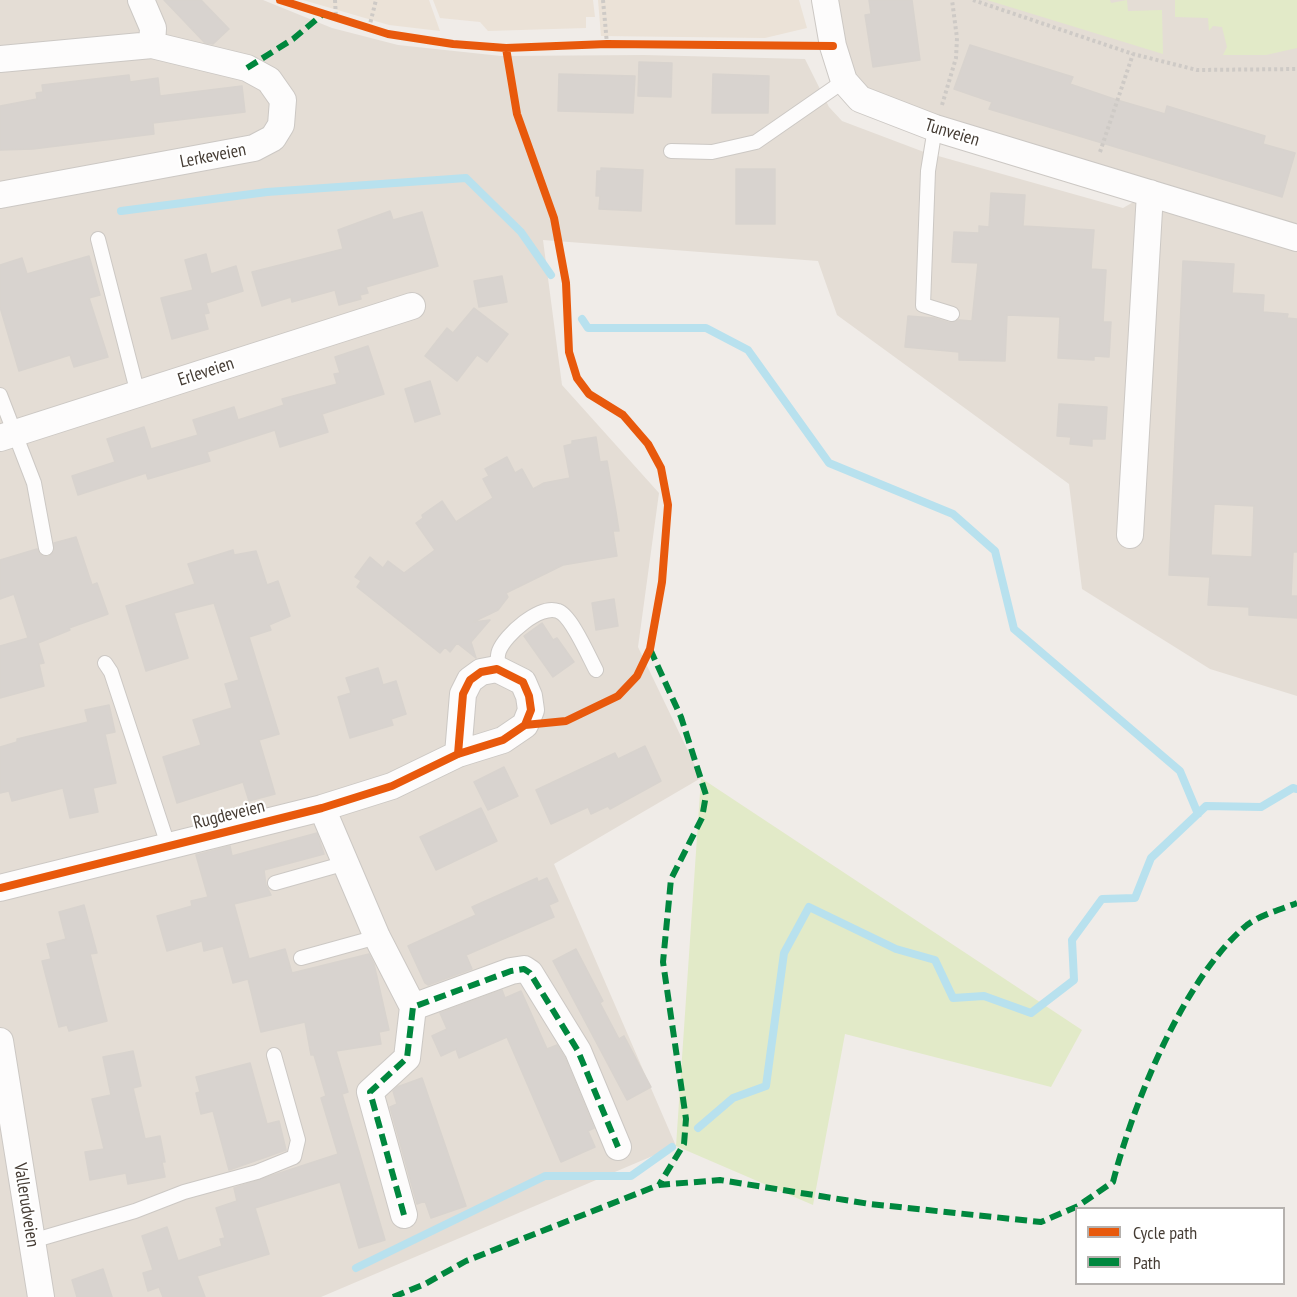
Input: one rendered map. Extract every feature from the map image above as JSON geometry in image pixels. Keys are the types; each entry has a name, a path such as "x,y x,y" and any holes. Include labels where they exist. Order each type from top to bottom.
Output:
{"street":[{"path":"141,0 153,28 152,45"},
{"name":"Tunveien","path":"825,0 833,46 844,81 860,99 935,128 1297,238"},
{"name":"Lerkeveien","path":"0,59 152,45 247,68 269,80 283,100 281,125 273,138 254,148 0,195"},
{"path":"1130,535 1149,193"},
{"name":"Erleveien","path":"7,436 412,306"},
{"path":"458,754 463,694 473,678 481,672 497,669"},
{"name":"Rugdeveien","path":"0,888 322,808 392,786 458,754 503,740 525,726 531,710 529,696 523,682 497,669"},
{"path":"322,808 377,937 413,1007 407,1058 370,1092 404,1215"},
{"path":"413,1007 511,971 524,969 530,973 578,1051 618,1147"},
{"name":"Vallerudveien","path":"0,1041 5,1115 32,1241 41,1297"}],"lane":[{"path":"671,150 712,152 756,142 844,81"},
{"path":"935,128 928,171 923,305 952,314"},
{"path":"98,239 138,394"},
{"path":"0,395 7,436 24,453 34,483 46,548"},
{"path":"497,669 498,652 504,640 530,618 552,610 559,611 567,618 596,670"},
{"path":"105,663 111,672 168,846"},
{"path":"275,883 346,863"},
{"path":"301,958 377,937"},
{"path":"32,1241 135,1211 184,1192 257,1172 294,1157 298,1140 274,1055"}],"path":[{"path":"335,0 333,17 347,22"},
{"path":"369,28 376,0"},
{"path":"603,0 607,44"},
{"path":"935,128 956,58 957,38 952,0"},
{"path":"973,0 1133,54 1197,70 1297,69"},
{"path":"358,25 379,31"},
{"path":"596,45 619,44"},
{"path":"1092,176 1133,54"}],"shaded area":[{"path":"0,0 263,0 332,28 398,45 501,56 644,55 805,59 829,107 842,121 924,152 1123,208 1149,193 860,98 825,0 1297,0 1297,696 1210,669 1082,589 1069,484 837,315 818,261 543,240 562,385 659,493 638,647 701,778 554,864 676,1146 321,1297 0,1297"},
{"path":"303,0 429,0 440,31 389,25"},
{"path":"433,0 593,0 595,17 586,17 586,28 488,31 480,22 440,18"},
{"path":"598,0 799,0 807,28 765,38 601,36"}],"green space":[{"path":"987,0 1110,0 1111,3 1127,0 1128,11 1162,10 1163,54"},
{"path":"1175,0 1297,0 1297,48 1266,55 1223,55 1227,47 1222,27 1213,26 1209,31 1208,18 1175,17"},
{"path":"701,778 1082,1030 1051,1087 845,1034 813,1205 676,1146"}],"building":[{"path":"164,0 201,0 229,29 213,44 205,43"},
{"path":"869,0 912,0 920,60 873,67 865,15 871,14"},
{"path":"970,45 1073,77 1070,84 1117,100 1165,114 1167,106 1265,136 1263,144 1295,153 1282,197 989,109 992,102 954,89"},
{"path":"639,62 672,63 671,97 638,96"},
{"path":"559,74 635,76 633,113 558,111"},
{"path":"713,74 769,76 768,113 712,113"},
{"path":"129,75 130,82 158,78 160,96 242,86 245,112 153,123 154,134 33,149 0,150 0,106 37,99 36,93 43,92 42,85"},
{"path":"601,168 643,170 641,211 599,209 600,196 596,196 597,171 601,171"},
{"path":"736,169 775,169 775,224 736,224"},
{"path":"991,193 1025,195 1023,226 1094,230 1091,269 1106,270 1103,322 1111,322 1109,357 1094,356 1094,360 1058,358 1060,317 1007,315 1005,361 959,360 959,352 905,347 908,316 934,318 950,323 959,320 972,321 978,263 952,262 954,232 979,233 979,226 989,227"},
{"path":"390,211 393,220 422,212 438,266 366,287 368,293 360,295 361,299 339,305 335,290 292,302 291,297 262,306 252,272 343,249 338,230"},
{"path":"206,254 211,274 236,266 243,291 206,303 209,313 204,314 208,329 172,339 161,298 193,290 185,260"},
{"path":"89,256 100,295 89,298 108,357 74,367 70,355 19,371 0,307 0,265 22,258 27,274"},
{"path":"1183,261 1234,264 1232,293 1264,295 1263,312 1288,314 1287,318 1297,319 1297,552 1293,552 1291,596 1297,596 1297,618 1249,615 1249,607 1208,605 1210,577 1169,575","holes":["1214,504 1254,506 1252,557 1211,555"]},
{"path":"502,276 507,302 479,307 474,281"},
{"path":"474,308 508,334 487,362 477,355 457,381 425,356 447,328 453,333"},
{"path":"368,346 384,394 322,414 328,432 280,447 275,430 207,452 210,461 148,479 146,473 78,495 72,476 115,462 107,439 144,427 151,449 198,435 193,420 234,407 238,420 284,405 282,399 337,384 334,374 340,373 335,357"},
{"path":"430,381 440,414 415,422 405,389"},
{"path":"1059,404 1107,407 1105,439 1092,439 1092,446 1070,444 1071,437 1057,436"},
{"path":"596,437 600,462 607,461 616,512 619,531 613,531 617,556 563,565 506,593 508,597 498,610 473,622 490,620 471,642 476,658 457,643 450,652 445,647 440,653 357,587 361,581 355,577 370,557 383,568 388,561 404,573 435,550 416,523 423,518 422,515 442,501 456,522 493,498 483,479 489,476 485,469 507,457 515,473 522,469 533,489 544,483 570,478 564,446 572,444 572,441"},
{"path":"76,537 92,585 97,583 108,614 69,628 70,630 38,643 44,663 39,664 44,686 0,698 0,646 28,638 14,594 0,599 0,560 37,549 40,554 48,557 54,552 54,543"},
{"path":"233,550 234,555 256,551 267,585 278,581 290,616 269,625 271,630 249,637 279,734 259,740 275,794 249,801 243,782 177,803 163,757 201,745 193,720 232,708 225,684 239,680 214,603 174,613 188,658 146,671 126,606 195,584 188,564"},
{"path":"614,599 618,626 596,630 592,603"},
{"path":"542,623 553,640 557,638 574,662 553,677 524,636"},
{"path":"378,668 383,685 396,681 406,714 391,719 393,725 350,738 338,697 351,693 346,678"},
{"path":"109,705 115,732 105,734 116,783 93,788 98,812 70,818 63,788 12,801 9,791 0,793 0,747 17,742 17,739 88,722 85,710"},
{"path":"645,746 661,781 610,809 608,806 591,814 588,807 551,824 536,790 615,753 618,759"},
{"path":"504,767 518,796 488,810 474,782"},
{"path":"481,808 497,841 436,870 420,837"},
{"path":"317,833 324,854 264,870 266,885 271,895 234,904 249,959 285,949 292,973 369,954 374,964 389,1030 379,1032 381,1044 336,1051 348,1092 342,1094 385,1240 359,1248 340,1182 255,1208 269,1254 197,1276 205,1297 163,1297 159,1287 148,1291 143,1273 153,1270 142,1236 167,1227 178,1261 222,1246 220,1239 225,1238 216,1208 237,1201 234,1188 338,1154 321,1098 326,1096 314,1055 311,1055 305,1022 261,1032 248,979 233,983 223,946 204,951 202,941 167,951 157,916 192,906 191,901 208,897 196,855 230,846 232,856"},
{"path":"537,878 538,882 547,878 558,901 549,905 554,917 466,955 472,969 428,985 425,983 408,946 476,915 472,907"},
{"path":"84,905 97,953 90,954 107,1021 69,1031 67,1025 59,1027 42,961 51,959 47,944 66,939 59,912"},
{"path":"576,949 603,1001 600,1003 619,1039 624,1036 651,1087 627,1100 553,961"},
{"path":"502,990 505,998 521,991 547,1049 557,1045 565,1058 594,1128 588,1131 595,1147 561,1162 507,1037 459,1058 456,1049 441,1056 432,1036 447,1029 440,1013"},
{"path":"133,1051 141,1086 133,1088 145,1139 160,1136 165,1162 162,1162 165,1177 128,1184 126,1173 90,1180 85,1152 104,1149 92,1099 111,1095 103,1057"},
{"path":"250,1063 267,1124 279,1121 286,1150 229,1170 213,1111 201,1114 196,1093 200,1092 196,1077"},
{"path":"422,1078 466,1206 431,1218 425,1201 417,1204 390,1107 397,1104 393,1091 397,1087"},
{"path":"103,1269 112,1297 77,1297 72,1280"}],"waterway":[{"path":"121,211 267,192 466,178 521,232 551,275"},
{"path":"582,319 588,328 706,328 748,350 829,463 953,514 995,551 1014,629 1180,771 1198,814"},
{"path":"698,1128 733,1098 766,1086 784,953 809,907 896,949 935,960 953,998 984,996 1031,1013 1074,980 1072,940 1102,899 1135,898 1151,858 1206,806 1261,807 1293,788 1297,789"},
{"path":"356,1268 545,1176 631,1176 672,1147"}],"marked path":[{"path":"247,68 293,39 323,14"},
{"path":"650,649 681,717 706,795 702,818 671,879 663,962 686,1119 684,1144 659,1185"},
{"path":"1076,1207 1113,1182 1148,1080 1182,1009 1202,976 1224,948 1252,921 1297,903"},
{"path":"404,1215 370,1092 407,1058 413,1007 511,971 524,969 530,973 578,1051 618,1147"},
{"path":"393,1297 425,1284 466,1261 659,1185 720,1180 870,1204 1041,1222 1075,1207"}],"cycle path":[{"path":"280,0 388,34 453,44 506,48 607,44 833,46"},
{"path":"506,48 517,114 554,218 566,283 569,352 577,378 589,394 623,415 648,444 661,468 668,505 662,582 650,649 637,676 618,696 566,721 525,725"},
{"path":"0,888 322,808 392,786 458,754 503,740 525,725 531,710 529,696 523,682 497,669 481,672 470,680 463,694 458,754"}]}
